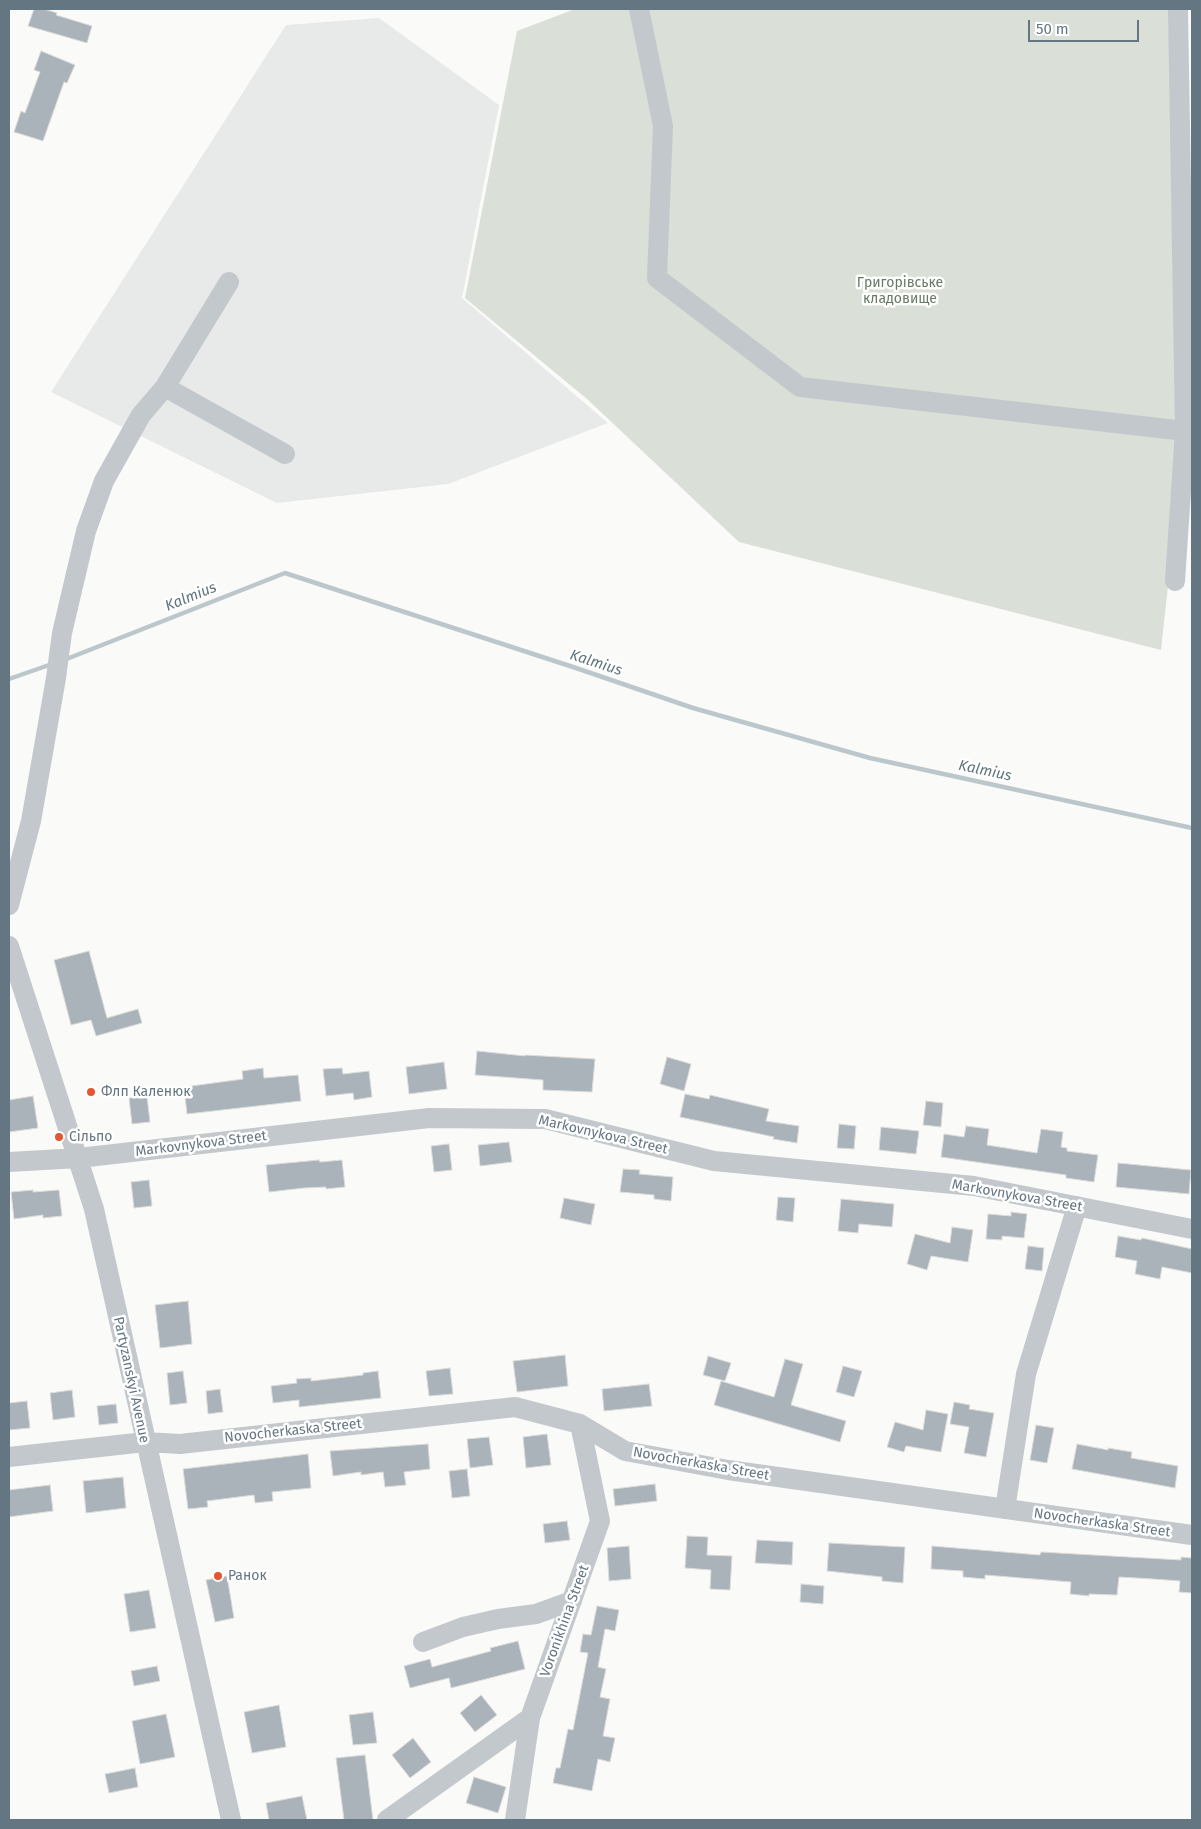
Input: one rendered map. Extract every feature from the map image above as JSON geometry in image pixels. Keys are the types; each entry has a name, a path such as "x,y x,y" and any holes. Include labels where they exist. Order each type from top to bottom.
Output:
{"street":[{"path":"639,9 663,126 657,278 800,387 1185,431"},
{"path":"1175,581 1185,431 1178,9"},
{"path":"9,905 31,821 62,633 86,532 104,481 141,415 165,387 229,282"},
{"path":"165,387 285,454"},
{"name":"Partyzanskyi Avenue","path":"9,946 94,1209 231,1820"},
{"name":"Markovnykova Street","path":"9,1162 79,1158 429,1118 545,1119 714,1161 974,1186 1192,1229"},
{"path":"1004,1509 1026,1374 1077,1206"},
{"name":"Novocherkaska Street","path":"9,1457 145,1442 180,1444 515,1407 580,1424 625,1451 728,1470 1192,1535"},
{"name":"Voronikhina Street","path":"515,1820 530,1718 600,1522 580,1424"},
{"path":"423,1642 463,1627 536,1614 572,1601"},
{"path":"387,1820 530,1718"}],"shaded area":[{"path":"379,18 499,105 462,298 608,423 448,484 277,503 51,392 286,25"}],"green space":[{"name":"Григорівське кладовище","path":"575,9 1178,9 1185,431 1161,650 739,542 587,399 465,298 517,31"}],"building":[{"path":"34,9 44,9 57,13 56,15 92,26 87,43 28,26"},
{"path":"41,51 75,65 67,83 64,82 43,141 14,132 21,111 25,113 40,72 34,70"},
{"path":"89,951 107,1018 138,1009 142,1023 96,1036 91,1020 71,1025 54,960"},
{"path":"477,1051 525,1056 595,1059 592,1092 543,1090 543,1080 475,1075"},
{"path":"667,1057 691,1064 684,1091 660,1084"},
{"path":"444,1062 447,1089 409,1094 406,1067"},
{"path":"263,1068 264,1078 298,1075 301,1101 187,1114 184,1087 243,1079 242,1071"},
{"path":"342,1068 343,1074 369,1071 372,1097 354,1100 353,1093 326,1096 323,1069"},
{"path":"685,1094 709,1099 710,1095 769,1109 766,1121 799,1126 797,1143 680,1117"},
{"path":"33,1096 38,1128 9,1132 9,1100"},
{"path":"147,1096 150,1122 132,1124 129,1098"},
{"path":"926,1101 943,1103 941,1127 923,1125"},
{"path":"839,1124 856,1126 854,1149 837,1148"},
{"path":"966,1126 989,1129 987,1145 1037,1153 1041,1129 1063,1132 1061,1147 1067,1148 1067,1151 1098,1155 1094,1182 1066,1178 1066,1175 941,1157 944,1134 964,1137"},
{"path":"881,1127 919,1131 916,1154 879,1150"},
{"path":"509,1142 512,1162 480,1166 478,1145"},
{"path":"449,1144 452,1170 434,1172 431,1146"},
{"path":"319,1160 320,1162 342,1160 345,1187 326,1189 326,1187 304,1188 269,1192 266,1165"},
{"path":"1118,1163 1191,1170 1189,1194 1116,1187"},
{"path":"623,1169 640,1170 639,1174 673,1177 671,1201 654,1199 654,1195 620,1192"},
{"path":"149,1180 152,1206 134,1208 131,1182"},
{"path":"33,1190 33,1192 59,1190 62,1216 43,1218 43,1215 14,1219 11,1192"},
{"path":"778,1197 795,1198 793,1222 776,1220"},
{"path":"564,1198 595,1204 591,1225 560,1218"},
{"path":"841,1199 894,1204 892,1227 859,1224 858,1233 838,1231"},
{"path":"1011,1212 1027,1214 1024,1238 1002,1236 1002,1240 986,1239 988,1214 1011,1216"},
{"path":"952,1227 973,1230 968,1262 931,1256 927,1270 907,1264 915,1234 950,1243"},
{"path":"1118,1236 1141,1240 1142,1238 1192,1249 1192,1273 1162,1267 1160,1279 1135,1274 1137,1261 1115,1257"},
{"path":"1028,1246 1044,1248 1042,1271 1025,1269"},
{"path":"188,1301 192,1344 160,1348 155,1305"},
{"path":"565,1355 568,1386 517,1392 513,1361"},
{"path":"708,1356 731,1363 725,1381 703,1375"},
{"path":"785,1359 803,1364 791,1405 846,1421 840,1442 714,1405 721,1381 774,1397"},
{"path":"843,1366 862,1371 854,1397 836,1392"},
{"path":"450,1368 453,1394 429,1396 426,1371"},
{"path":"183,1371 187,1403 170,1405 167,1373"},
{"path":"378,1371 381,1398 299,1407 299,1400 273,1403 271,1386 297,1383 296,1379 311,1378 311,1381 363,1375 363,1373"},
{"path":"649,1384 652,1406 604,1411 602,1389"},
{"path":"220,1389 223,1412 208,1414 206,1391"},
{"path":"72,1390 75,1417 53,1420 50,1393"},
{"path":"27,1401 30,1428 9,1430 9,1403"},
{"path":"954,1402 970,1405 969,1409 994,1413 986,1457 964,1453 969,1427 950,1424"},
{"path":"116,1404 118,1423 99,1425 97,1406"},
{"path":"926,1410 948,1414 941,1452 906,1446 904,1452 887,1447 895,1422 923,1430"},
{"path":"1036,1425 1054,1428 1047,1463 1030,1460"},
{"path":"547,1434 551,1465 526,1468 523,1437"},
{"path":"489,1437 493,1465 470,1468 467,1439"},
{"path":"428,1444 430,1469 404,1472 406,1485 385,1487 383,1472 361,1475 361,1472 333,1476 330,1451"},
{"path":"1077,1444 1132,1452 1131,1458 1178,1466 1175,1488 1072,1469"},
{"path":"308,1454 311,1488 272,1492 273,1501 255,1503 254,1495 207,1501 208,1507 188,1509 183,1469"},
{"path":"467,1469 470,1496 452,1498 449,1471"},
{"path":"123,1477 126,1508 86,1513 83,1481"},
{"path":"655,1484 657,1501 615,1506 613,1489"},
{"path":"50,1485 53,1511 9,1517 9,1490"},
{"path":"567,1521 570,1540 545,1543 543,1524"},
{"path":"687,1536 708,1537 707,1555 732,1556 730,1590 710,1589 711,1570 685,1568"},
{"path":"757,1540 793,1542 792,1565 755,1563"},
{"path":"829,1543 905,1547 903,1583 882,1581 882,1577 827,1571"},
{"path":"629,1546 631,1579 609,1581 607,1548"},
{"path":"932,1546 1040,1555 1041,1552 1181,1560 1181,1557 1192,1558 1192,1593 1179,1592 1180,1581 1153,1579 1119,1577 1117,1595 1089,1594 1089,1596 1070,1594 1071,1582 985,1575 985,1579 963,1577 963,1571 931,1569"},
{"path":"227,1576 234,1618 215,1622 206,1580"},
{"path":"801,1584 824,1586 823,1604 800,1602"},
{"path":"149,1590 156,1628 130,1632 124,1594"},
{"path":"597,1606 619,1610 615,1631 605,1629 598,1667 606,1669 600,1697 610,1699 603,1736 615,1738 610,1762 598,1759 592,1791 553,1783 556,1768 560,1768 568,1729 573,1730 588,1653 580,1652 583,1634 591,1635"},
{"path":"518,1641 525,1669 451,1688 449,1678 410,1688 404,1666 430,1659 432,1667 491,1651 490,1648"},
{"path":"157,1666 160,1681 134,1686 131,1671"},
{"path":"481,1695 497,1715 475,1732 460,1713"},
{"path":"279,1705 286,1747 252,1753 244,1712"},
{"path":"373,1712 377,1743 353,1745 349,1715"},
{"path":"166,1714 175,1757 140,1764 132,1721"},
{"path":"413,1738 431,1762 410,1778 392,1755"},
{"path":"365,1755 373,1820 344,1820 336,1758"},
{"path":"135,1768 138,1787 109,1793 105,1774"},
{"path":"474,1777 506,1787 498,1813 466,1803"},
{"path":"302,1796 307,1820 269,1820 266,1803"}],"waterway":[{"name":"Kalmius","path":"64,660 285,573 693,708 870,758 1192,828"},
{"name":"Kalmius","path":"9,679 52,664"}],"place":[{"name":"Флп Каленюк","path":"91,1092"},
{"name":"Сільпо","path":"59,1137"},
{"name":"Ранок","path":"218,1576"}]}
